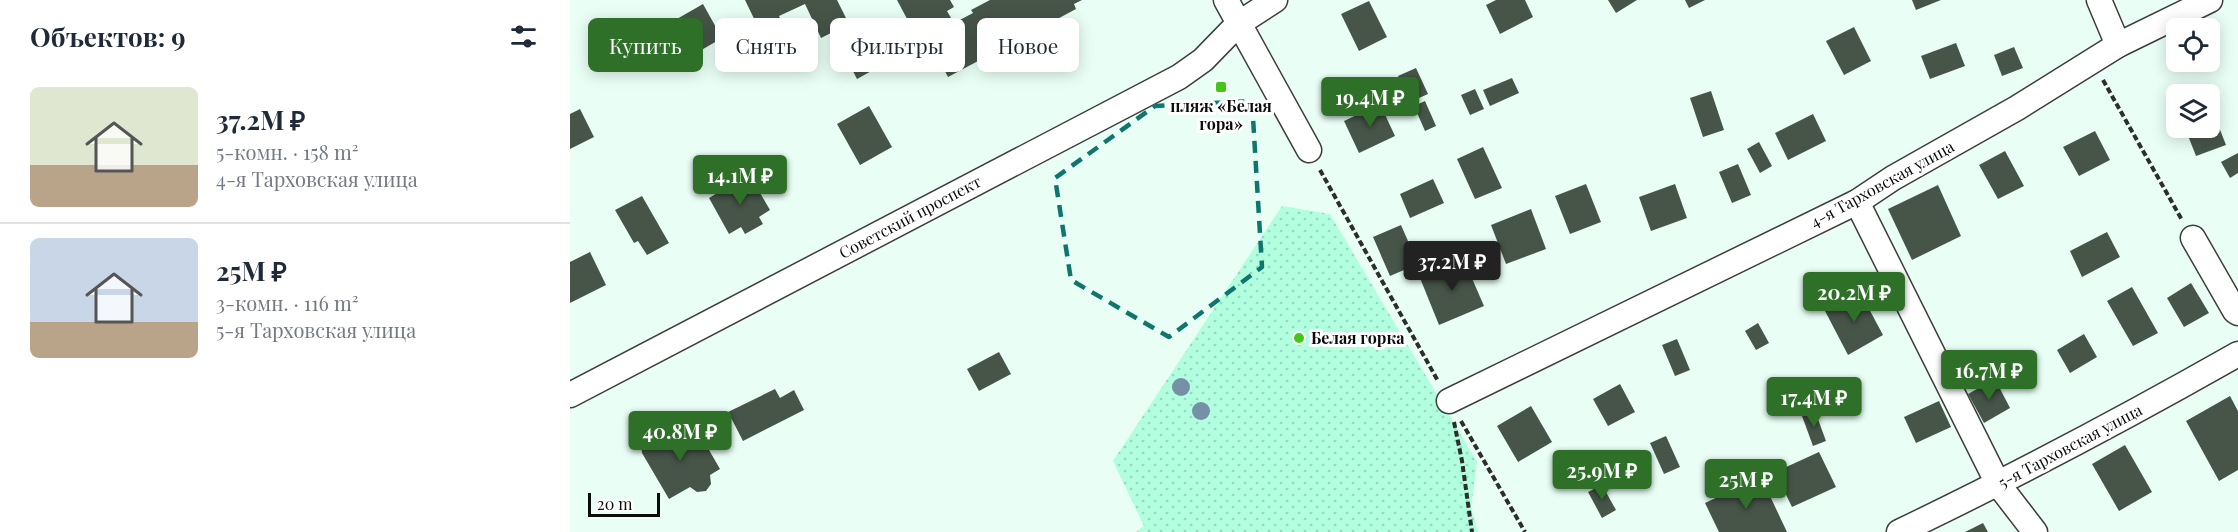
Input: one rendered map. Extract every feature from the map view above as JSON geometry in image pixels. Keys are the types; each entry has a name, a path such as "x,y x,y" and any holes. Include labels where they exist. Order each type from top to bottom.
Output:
{"street":[{"path":"1226,0 1309,150"},
{"name":"Советский проспект","path":"570,395 1179,77 1203,60 1238,24 1275,0"},
{"path":"2099,0 2118,45"},
{"name":"4-я Тарховская улица","path":"1449,401 1857,202 1893,178 2017,108 2118,45 2209,0"},
{"path":"1857,202 1998,484 2035,532"},
{"path":"2193,238 2238,313"},
{"name":"5-я Тарховская улица","path":"1899,532 2131,415 2238,354"}],"path":[{"path":"2093,60 2123,118 2193,238"},
{"path":"1309,150 1525,532"},
{"path":"1449,401 1462,461 1472,532"}],"highlighted area":[{"path":"1252,101 1262,267 1169,337 1071,280 1055,178 1155,106"}],"sand":[{"name":"Белая горка","path":"1282,206 1330,214 1477,462 1471,508 1478,532 1136,532 1144,526 1113,461"}],"building":[{"path":"745,0 837,0 846,18 830,18 830,34 821,38 818,32 818,18 812,18 805,4 779,16 780,18 754,18"},
{"path":"897,0 950,0 954,7 947,11 951,18 907,18"},
{"path":"990,0 1082,0 1074,4 1076,9 1059,18 977,18 977,62 965,68 964,18 973,13 971,10"},
{"path":"1496,0 1525,0 1533,17 1500,34 1486,5"},
{"path":"1608,0 1637,0 1616,13"},
{"path":"1685,0 1705,0 1689,8"},
{"path":"1912,0 1941,0 1916,10"},
{"path":"1369,1 1387,37 1359,51 1341,14"},
{"path":"703,4 715,25 715,42 703,49 703,18 679,18"},
{"path":"1854,27 1871,61 1844,75 1826,41"},
{"path":"1956,43 1965,66 1930,79 1921,56"},
{"path":"2014,47 2023,68 2002,76 1994,55"},
{"path":"1416,68 1428,94 1410,102 1398,76"},
{"path":"853,72 870,72 857,79"},
{"path":"945,72 957,72 948,77"},
{"path":"1512,78 1519,93 1490,106 1483,90"},
{"path":"1475,89 1484,109 1470,115 1461,95"},
{"path":"1711,91 1724,130 1703,137 1690,98"},
{"path":"1425,101 1436,126 1425,131 1414,106"},
{"path":"1380,104 1395,136 1359,153 1344,121"},
{"path":"869,106 892,147 860,165 837,124"},
{"path":"580,109 594,137 570,149 570,114"},
{"path":"1813,114 1826,141 1788,160 1775,133"},
{"path":"2220,130 2226,145 2196,156 2189,138 2220,138"},
{"path":"2095,131 2110,160 2079,176 2063,147"},
{"path":"1759,142 1772,166 1760,173 1747,149"},
{"path":"1483,147 1502,188 1475,199 1457,159"},
{"path":"2005,151 2024,186 1998,199 1979,165"},
{"path":"2238,153 2238,173 2230,178 2221,162"},
{"path":"1738,164 1751,195 1732,203 1719,172"},
{"path":"749,174 770,210 759,217 763,224 745,234 741,227 729,234 709,198"},
{"path":"1433,179 1444,203 1410,218 1400,194"},
{"path":"1586,184 1601,222 1570,234 1555,196"},
{"path":"1675,184 1687,218 1651,231 1639,197"},
{"path":"1938,185 1961,236 1912,260 1888,209"},
{"path":"642,196 669,243 647,255 638,241 634,243 615,210"},
{"path":"1531,209 1546,249 1506,264 1491,225"},
{"path":"1401,225 1418,264 1390,276 1373,237"},
{"path":"2107,232 2120,257 2082,277 2070,251"},
{"path":"590,252 606,285 570,303 570,262"},
{"path":"1464,260 1484,306 1439,325 1420,278"},
{"path":"2191,283 2209,313 2184,327 2167,298"},
{"path":"2132,287 2158,333 2133,346 2107,301"},
{"path":"1860,292 1883,335 1848,355 1825,311"},
{"path":"1758,323 1769,343 1756,350 1745,331"},
{"path":"2084,334 2097,357 2070,373 2057,350"},
{"path":"1677,339 1690,370 1675,376 1662,345"},
{"path":"999,352 1011,374 979,391 967,369"},
{"path":"1995,379 2010,408 1984,423 1968,394"},
{"path":"1620,384 1635,412 1608,426 1593,399"},
{"path":"775,389 780,398 794,390 804,410 743,441 728,412"},
{"path":"2230,396 2238,411 2238,470 2219,481 2186,421"},
{"path":"1939,401 1951,427 1916,443 1904,417"},
{"path":"1531,406 1552,442 1518,462 1497,426"},
{"path":"1815,411 1826,441 1813,446 1802,416"},
{"path":"694,424 720,469 710,475 711,484 706,491 697,492 690,487 669,499 642,453 641,444 644,439 652,435 664,441"},
{"path":"1666,436 1680,467 1664,474 1650,443"},
{"path":"2125,445 2152,492 2119,511 2092,464"},
{"path":"1819,452 1836,487 1792,507 1775,472"},
{"path":"1761,477 1787,532 1719,532 1705,503"},
{"path":"1602,485 1616,510 1602,518 1588,492"},
{"path":"1983,523 1988,532 1965,532"}],"place":[{"name":"пляж «Белая гора»","path":"1221,87"},
{"name":"Белая горка","path":"1299,338"}]}
